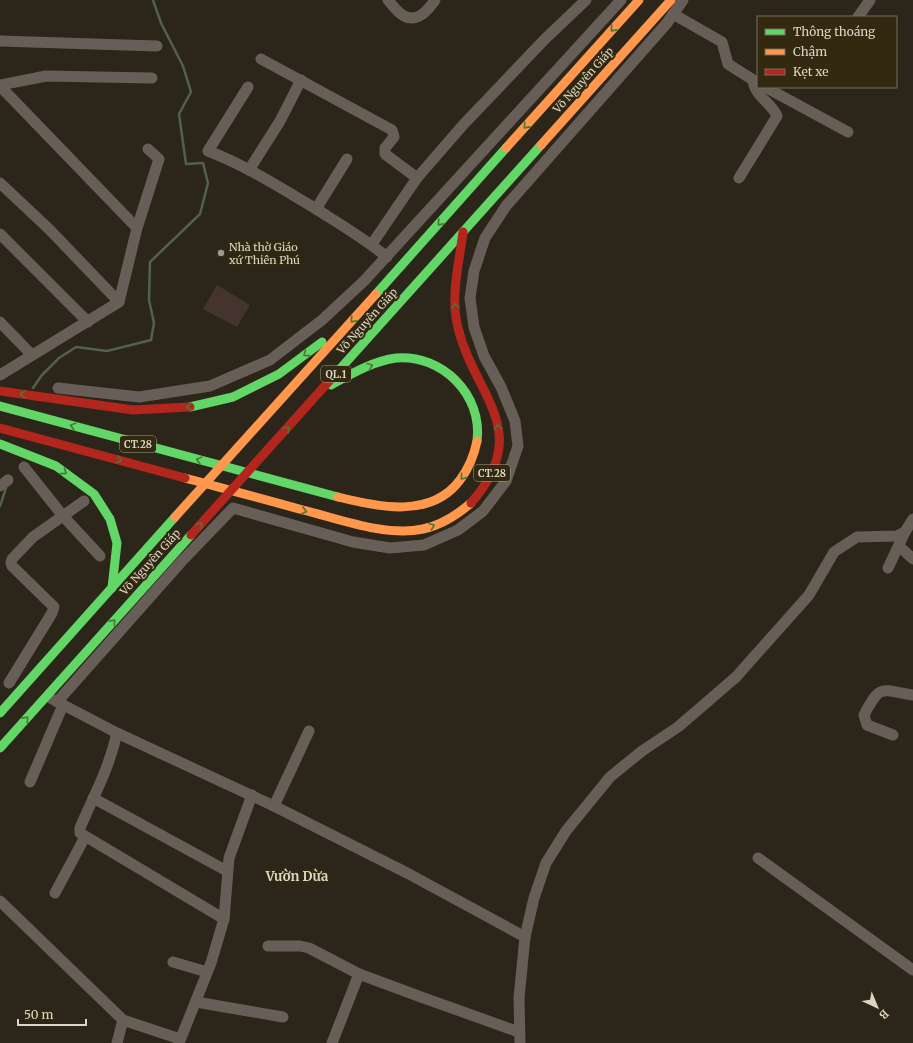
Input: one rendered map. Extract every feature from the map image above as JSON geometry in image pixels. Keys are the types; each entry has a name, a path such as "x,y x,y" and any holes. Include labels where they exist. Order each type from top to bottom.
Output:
{"highway":[{"name":"Võ Nguyên Giáp","path":"0,713 639,0"},
{"name":"Võ Nguyên Giáp","path":"0,748 671,0"},
{"name":"CT.28","path":"0,428 360,525 394,529 424,529 453,518 477,498 493,471 499,445 497,421 490,396 466,354 458,329 454,298 463,232"},
{"path":"0,391 133,410 190,407 233,397 279,374 322,342 340,334"},
{"name":"CT.28","path":"0,406 366,504 399,508 428,504 449,492 466,474 476,452 478,427 473,403 460,382 440,367 417,359 392,358 369,366 322,389"},
{"path":"0,444 56,466 94,494 110,518 117,543 112,588"}],"street":[{"path":"388,0 404,16 416,18 426,13 435,0"},
{"path":"372,244 417,178 479,108 545,39 586,0"},
{"path":"58,388 139,397 210,386 270,360 322,320 364,281 621,0"},
{"path":"30,782 60,703 181,562 233,508 353,542 390,548 424,545 458,530 484,511 506,481 518,446 515,421 501,387 484,356 474,327 470,298 474,271 485,238 506,206 673,14 683,0"},
{"path":"859,16 870,0"},
{"path":"673,14 722,42 728,64 755,82 757,92 775,111 777,116 739,178"},
{"path":"0,41 157,46"},
{"path":"261,59 392,130 394,137 385,148 385,154 417,178"},
{"path":"0,86 46,76 152,78"},
{"path":"249,170 280,121 300,80"},
{"path":"0,86 137,228"},
{"path":"248,87 208,151 249,170 316,209 372,244 387,257"},
{"path":"767,88 848,132"},
{"path":"0,375 31,354 88,322 119,302 137,228 159,159 148,148"},
{"path":"316,209 347,159"},
{"path":"0,182 49,229 119,302"},
{"path":"0,234 88,322"},
{"path":"0,322 31,354"},
{"path":"24,468 63,516 100,556"},
{"path":"22,688 4,680 52,613 54,607 10,563 19,550 33,537 84,501"},
{"path":"888,568 905,532 913,519"},
{"path":"268,946 300,946 310,948 359,974 442,1005 519,1037 519,998 525,937 534,898 546,863 566,831 610,777 642,751 678,727 736,677 809,595 834,552 857,537 888,537 905,532"},
{"path":"899,546 913,559"},
{"path":"892,735 867,724 864,715 866,710 879,692 884,690 913,695"},
{"path":"46,696 117,733 274,806 409,874 525,937"},
{"path":"274,806 309,730"},
{"path":"117,733 106,772 80,828 80,833 224,918"},
{"path":"0,901 123,1020 179,1041 207,972 224,918 229,858 252,795"},
{"path":"93,798 227,871"},
{"path":"55,893 85,837"},
{"path":"758,858 913,970"},
{"path":"173,962 207,972"},
{"path":"332,1043 359,974"},
{"path":"196,1002 283,1017"},
{"path":"117,1043 123,1020"}],"shaded area":[{"path":"217,285 250,305 237,327 203,309"}],"waterway":[{"path":"33,388 42,375 59,358 76,347 107,351 151,340 154,323 149,300 150,262 200,214 208,183 203,163 186,164 179,114 191,92 183,66 161,23 153,0"},
{"path":"0,506 6,488 4,486"}],"traffic: fast":[{"path":"331,379 541,145"},
{"path":"376,294 506,148"},
{"path":"190,407 233,397 279,374 322,342"},
{"path":"331,385 362,368 387,360 396,358 413,359 429,363 443,370 456,381 466,393 473,408 477,424 477,441"},
{"path":"0,406 338,497"},
{"path":"0,444 56,466 94,494 110,519 117,543 112,588"},
{"path":"0,713 175,517"},
{"path":"0,748 191,535"}],"traffic: slow":[{"path":"506,148 639,0"},
{"path":"541,145 671,0"},
{"path":"175,517 376,294"},
{"path":"338,497 370,504 403,507 434,501 448,492 460,480 471,462 477,441"},
{"path":"185,478 347,522 394,531 409,531 437,525 460,512 471,503"}],"traffic: jam":[{"path":"463,232 455,292 458,328 466,352 494,414 499,434 498,455 489,477 471,503"},
{"path":"191,535 331,379"},
{"path":"0,391 133,410 190,407"},
{"path":"0,428 185,478"}],"place":[{"name":"Nhà thờ Giáo xứ Thiên Phú","path":"221,253"}],"district":[{"name":"Vườn Dừa","path":"297,876"}]}
